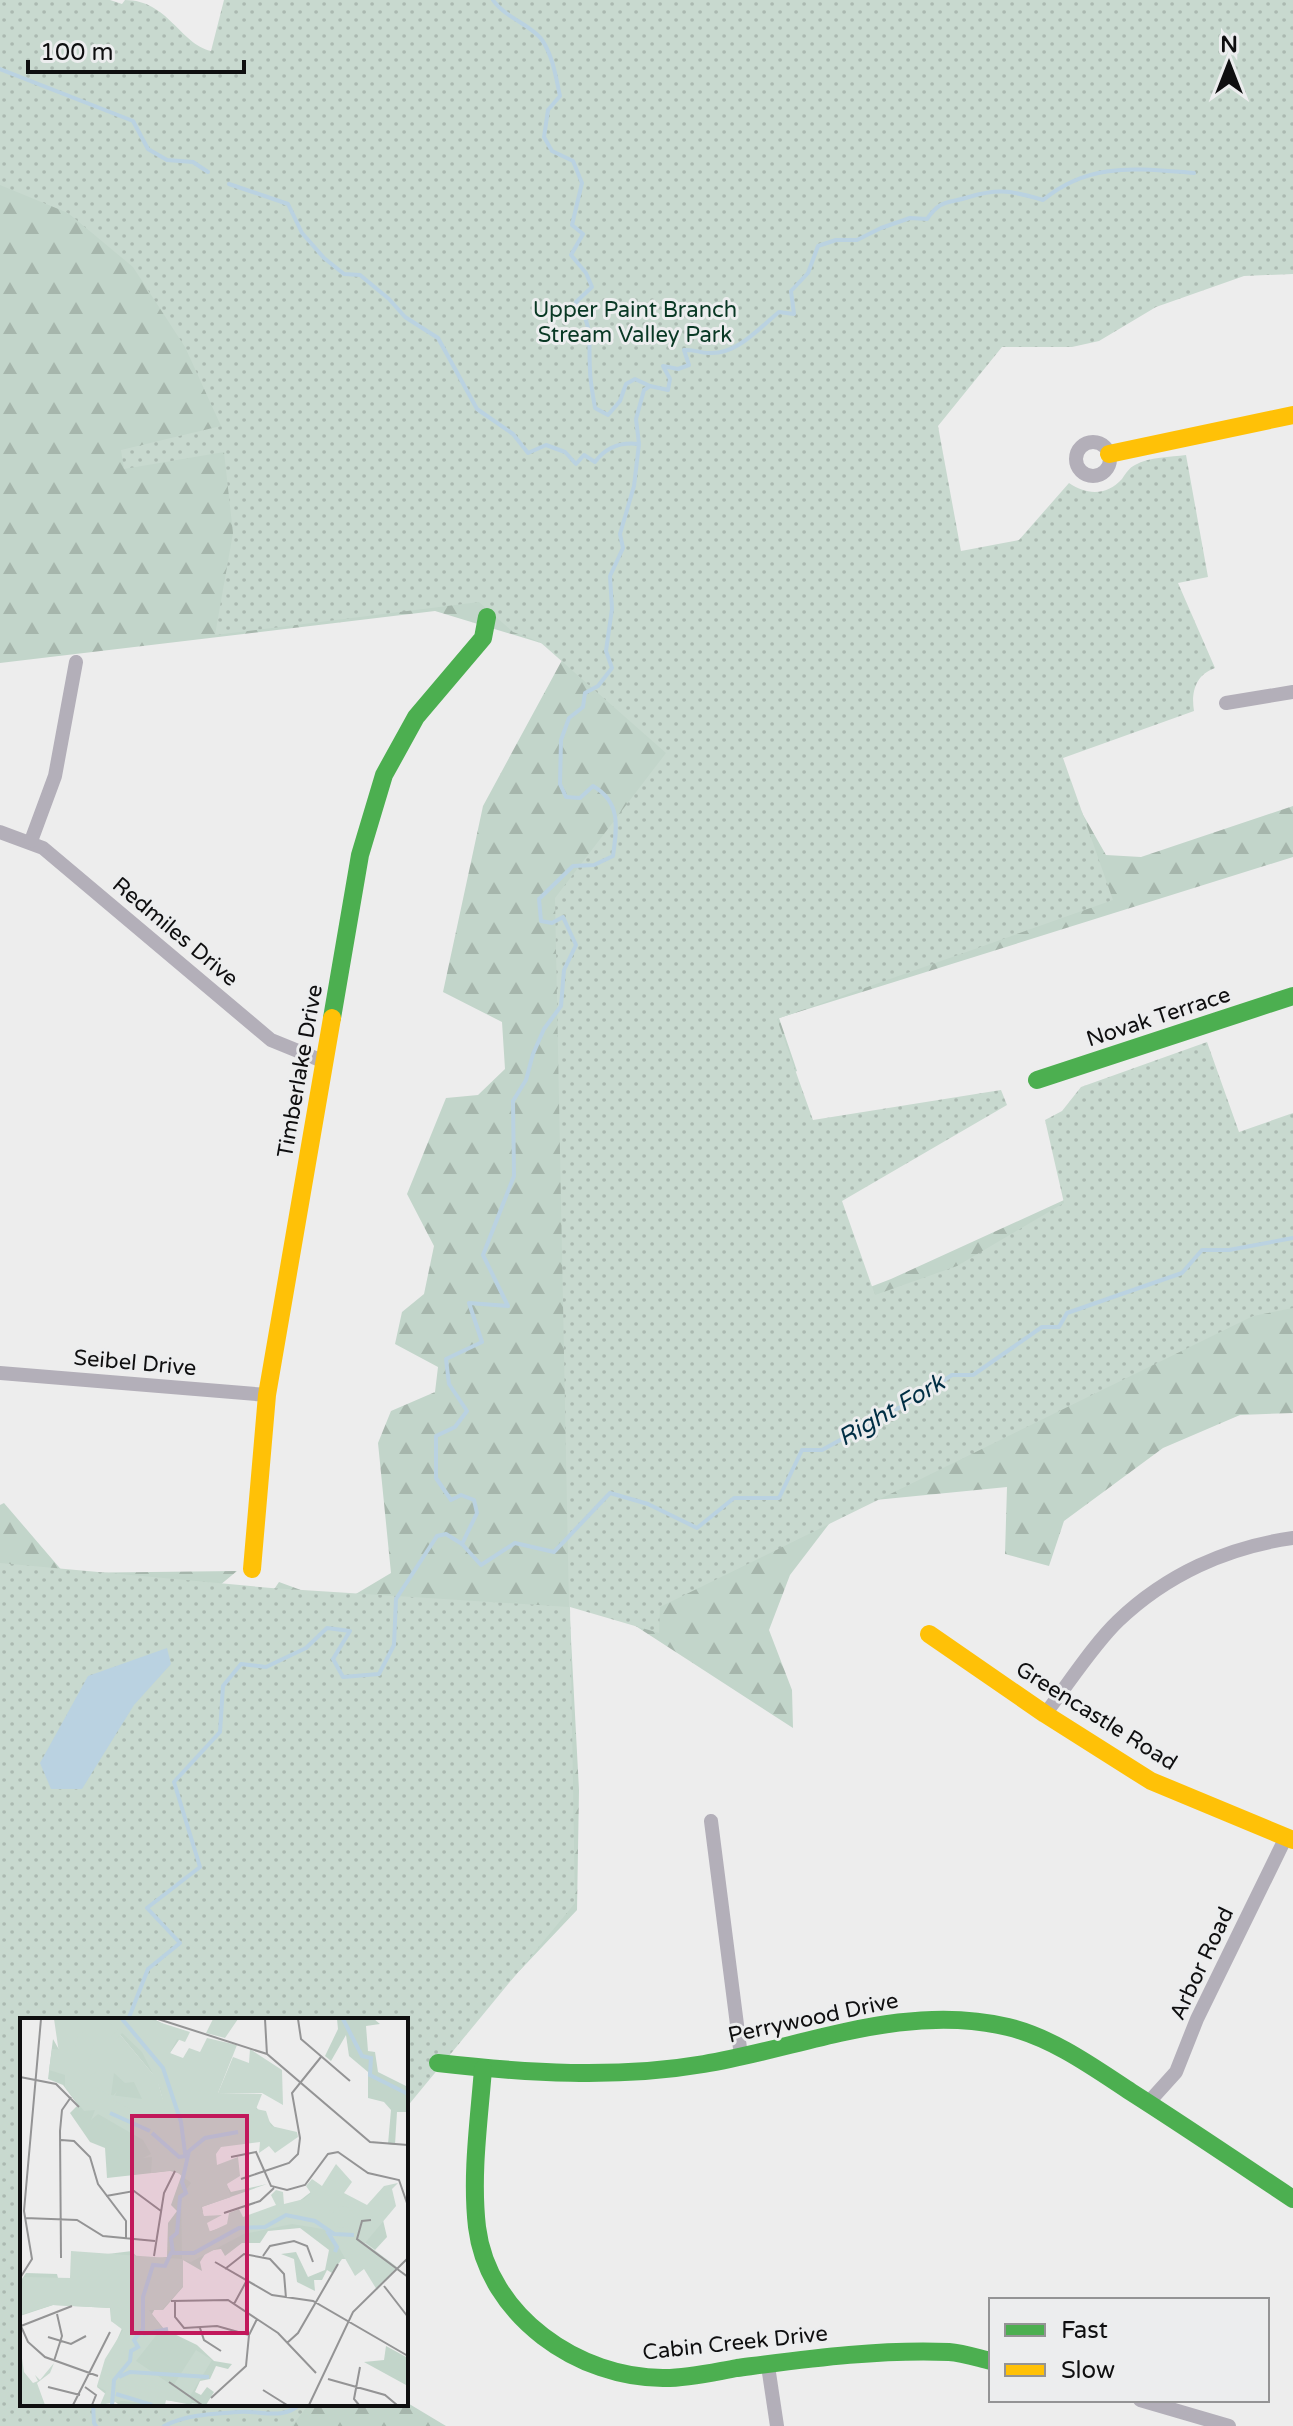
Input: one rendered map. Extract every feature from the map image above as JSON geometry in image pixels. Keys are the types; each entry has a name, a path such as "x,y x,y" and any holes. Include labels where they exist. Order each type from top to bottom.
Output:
{"street":[{"path":"1109,454 1293,415"},
{"name":"Timberlake Drive","path":"252,1569 267,1395 360,855 384,775 416,717 483,638 487,617"},
{"path":"31,841 55,776 76,662"},
{"path":"1226,703 1293,692"},
{"name":"Redmiles Drive","path":"0,832 43,848 271,1040 325,1062"},
{"name":"Novak Terrace","path":"1037,1080 1293,996"},
{"name":"Seibel Drive","path":"0,1373 267,1395"},
{"path":"1045,1714 1117,1622 1167,1583 1217,1556 1257,1543 1293,1538"},
{"name":"Greencastle Road","path":"929,1634 1045,1714 1151,1781 1290,1839"},
{"path":"711,1821 741,2056"},
{"name":"Arbor Road","path":"1148,2103 1176,2072 1197,2019 1290,1839"},
{"name":"Perrywood Drive","path":"438,2063 483,2069 627,2073 706,2064 904,2021 974,2020 1011,2027 1080,2058 1293,2199"},
{"name":"Cabin Creek Drive","path":"483,2069 474,2191 477,2230 501,2294 541,2338 587,2364 640,2378 666,2378 838,2355 952,2352 989,2361"},
{"path":"768,2366 777,2426"},
{"path":"1147,2402 1229,2426"}],"green space":[{"name":"Upper Paint Branch Stream Valley Park","path":"0,0 461,214 1293,0 966,337 903,499 1106,855 1141,857 1293,806 1293,857 779,1018 797,1071 700,1112 719,1345 891,1279 1075,1195 1219,1140 1293,1116 1293,1413 1240,1415 1163,1448 1064,1521 1049,1566 1005,1554 1007,1487 845,1503 790,1575 769,1630 792,1690 793,1728 631,1623 569,1601 579,1790 577,1910 459,2035 408,2021 408,2018 20,2018 20,2406 408,2406 408,2403 446,2426 0,2426 0,1505 4,1503 64,1573 237,1571 190,1610 134,1798 279,1582 339,1604 391,1573 378,1443 391,1411 435,1392 438,1367 395,1344 402,1312 424,1294 434,1246 407,1194 446,1098 478,1095 505,1069 502,1022 443,992 483,806 567,651 435,611 0,663"},
{"name":"Upper Paint Branch Stream Valley Park","path":"0,0 140,2 163,14 200,47 211,51 224,0 1293,0 1293,274 1244,276 1156,307 1099,341 1072,347 1002,347 938,426 961,551 1019,540 1069,483 1082,490 1103,491 1116,485 1141,462 1186,455 1208,577 1178,583 1215,668 1203,675 1196,685 1194,711 1063,758 1113,900 777,1019 813,1120 1001,1090 1007,1105 842,1201 875,1295 957,1266 1064,1203 1045,1120 1062,1111 1081,1087 1207,1042 1239,1132 1293,1113 1293,1308 1253,1316 660,1607 659,1633 570,1607 575,1903 408,2106 408,2018 20,2018 20,2406 307,2406 292,2426 0,2426 0,1563 271,1588 569,1607 555,898 666,753 540,642 513,632 479,602 215,635 233,533 224,452 124,469 121,450 221,426 185,347 133,267 68,213 0,185"}],"water":[{"path":"167,1648 171,1664 134,1705 82,1789 51,1789 40,1763 88,1676"}],"waterway":[{"path":"493,0 538,35 554,67 560,96 548,110 544,137 552,151 573,161 582,183 572,225 583,234 571,255 586,273 592,287 576,302 588,327 590,379 595,408 608,415 620,401 626,384 635,379 650,386"},
{"path":"0,69 133,121 148,149 167,160 193,162 208,172"},
{"path":"462,1544 477,1513 474,1500 461,1495 451,1500 436,1478 436,1436 455,1427 467,1411 449,1384 446,1359 482,1342 469,1303 508,1306 483,1255 514,1176 513,1101 526,1080 544,1029 561,1006 564,970 576,945 563,917 552,923 541,921 539,899 573,866 594,865 613,856 616,825 613,808 602,792 593,786 580,798 566,797 560,784 561,740 569,718 583,707 585,693 598,686 612,668 606,651 612,609 610,576 623,548 620,534 634,486 639,444 636,419 644,390 650,386 668,390 670,379 663,366 678,369 689,365 684,350 709,353 729,350 779,312 794,314 791,291 808,273 818,246 836,240 857,240 910,218 927,219 941,205 989,192 1023,194 1043,200 1061,187 1097,173 1115,170 1194,173"},
{"path":"229,184 288,204 302,233 324,258 344,274 360,275 405,317 438,338 477,409 513,434 528,453 546,445 565,452 576,464 584,455 595,462 614,447 638,444"},
{"name":"Right Fork","path":"129,2018 148,1969 180,1943 147,1908 200,1867 174,1782 220,1732 223,1686 241,1664 266,1667 306,1648 327,1628 350,1631 333,1659 343,1677 379,1674 394,1645 396,1599 437,1536 446,1534 462,1544 481,1565 515,1543 554,1552 610,1493 648,1504 697,1528 734,1498 779,1498 802,1450 822,1450 952,1375 973,1375 1042,1327 1059,1327 1067,1313 1182,1273 1202,1250 1229,1250 1293,1238"},
{"name":"Right Fork","path":"93,2406 96,2426"},
{"path":"164,2426 210,2414 279,2413 297,2406"}],"traffic: fast":[{"path":"332,1018 360,855 384,775 416,717 483,638 487,617"},
{"path":"1037,1080 1293,996"},
{"path":"438,2063 538,2072 638,2072 742,2057 893,2023 970,2021 1008,2027 1041,2038 1072,2054 1293,2199"},
{"path":"483,2069 475,2188 477,2227 485,2259 499,2288 519,2314 543,2336 571,2354 601,2367 633,2375 665,2378 869,2353 949,2352 989,2360"}],"traffic: slow":[{"path":"1109,454 1293,415"},
{"path":"252,1569 267,1395 332,1018"},
{"path":"929,1634 1045,1714 1151,1781 1293,1840"}]}
